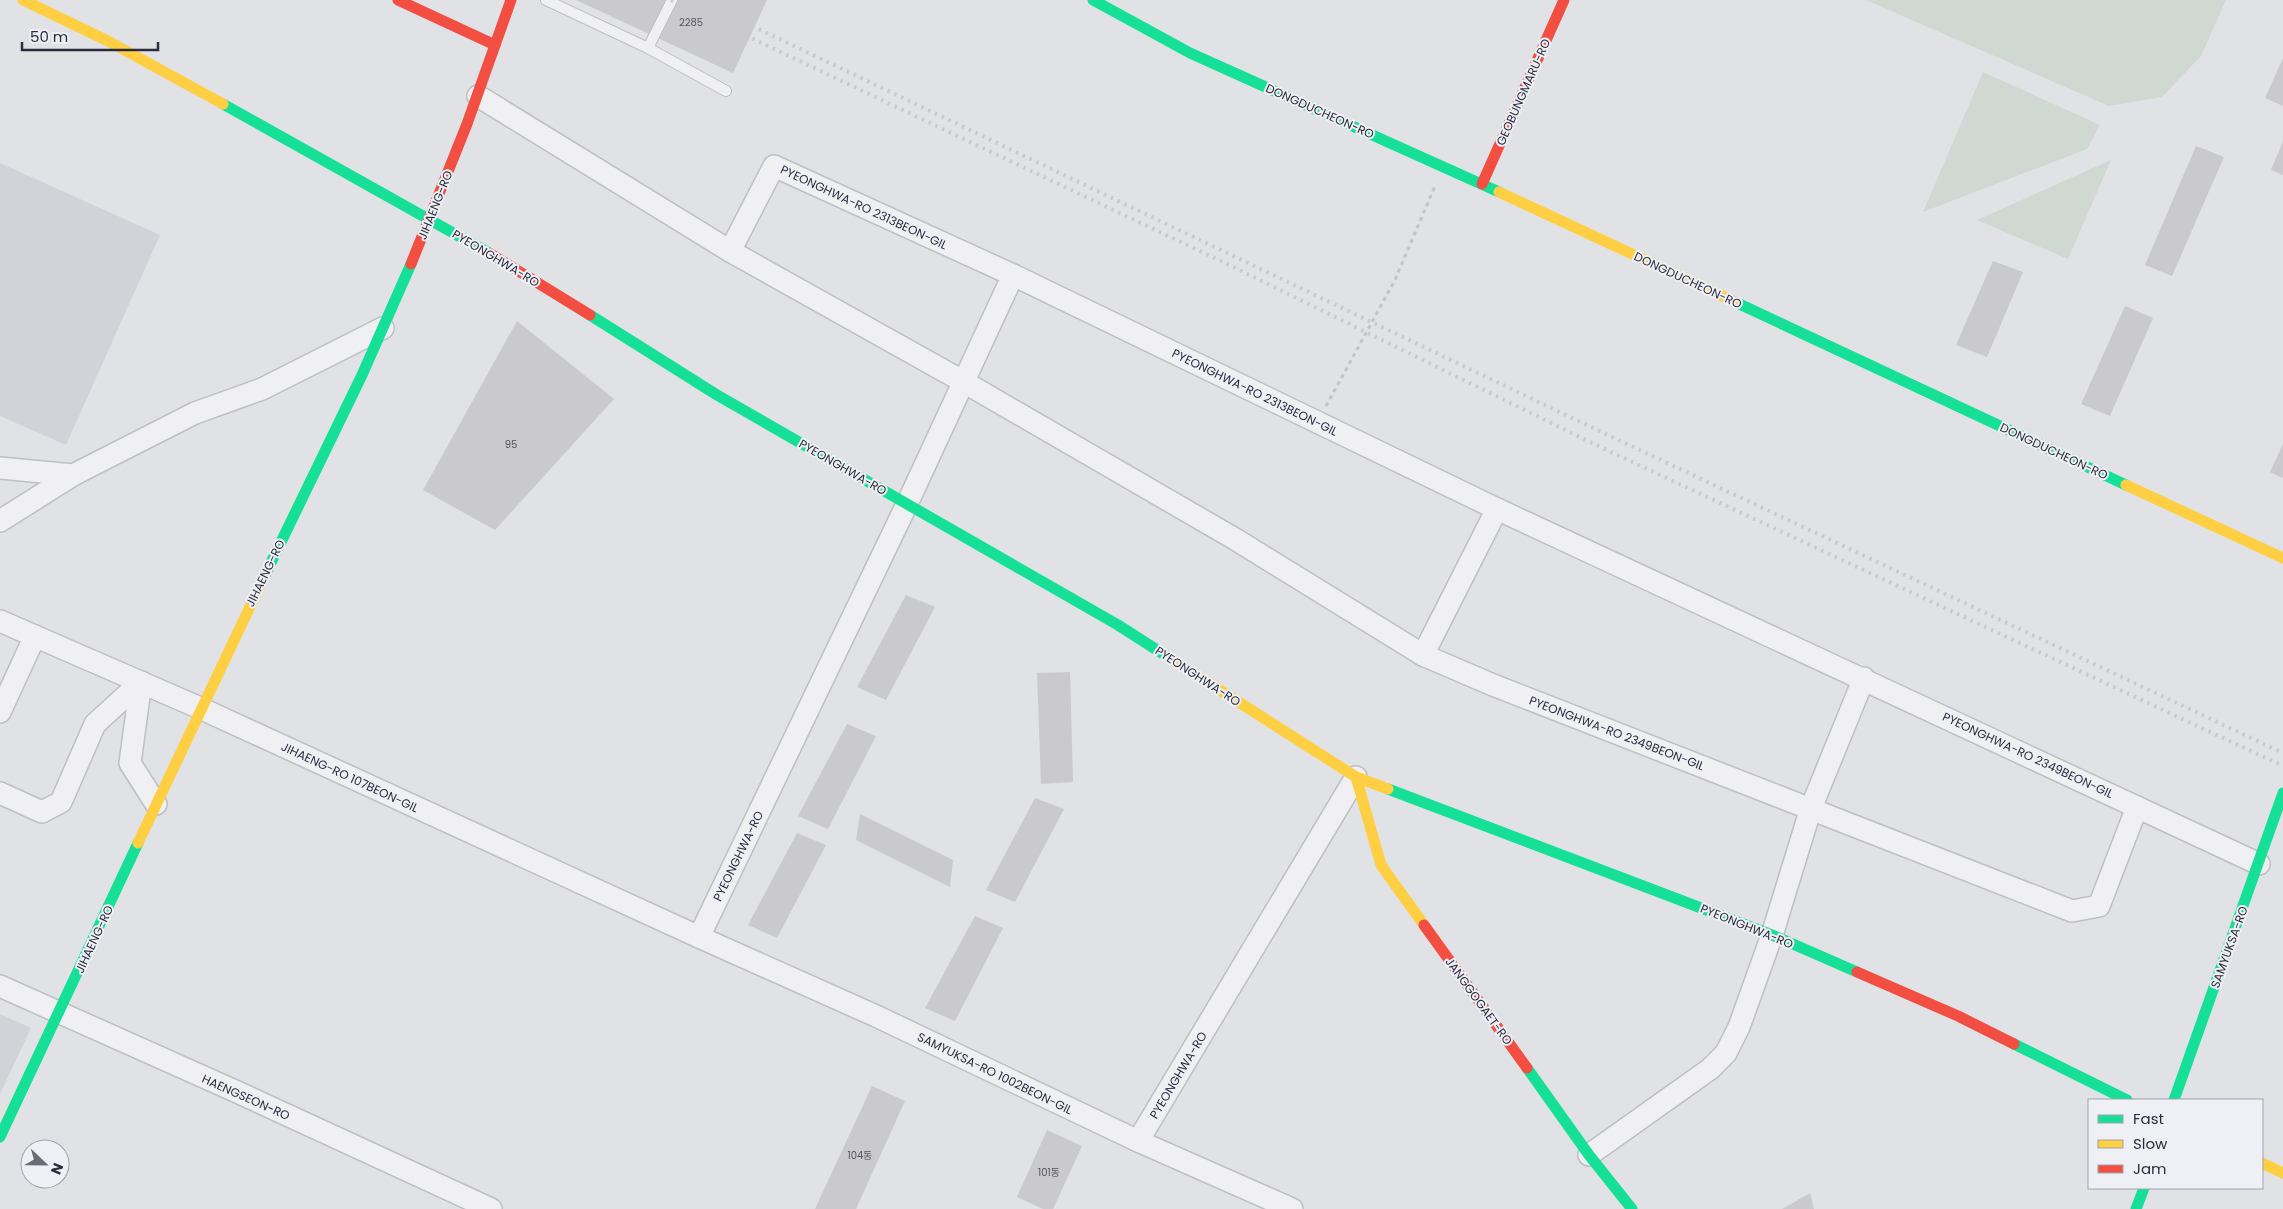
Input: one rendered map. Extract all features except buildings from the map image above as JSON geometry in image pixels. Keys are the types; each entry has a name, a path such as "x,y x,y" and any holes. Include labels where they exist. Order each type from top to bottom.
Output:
{"street":[{"name":"PYEONGHWA-RO","path":"23,0 108,41 515,268 717,395 1118,625 1356,777 1772,935 1958,1016 2126,1099"},
{"path":"398,0 495,45"},
{"name":"JIHAENG-RO","path":"0,1136 60,1014 200,708 383,328 430,219 478,96 511,0"},
{"name":"DONGDUCHEON-RO","path":"1093,0 1190,53 1482,184 2283,558"},
{"name":"GEOBUNGMARU-RO","path":"1482,184 1564,0"},
{"path":"478,96 730,251 964,382 1235,539 1423,655 1497,509"},
{"name":"PYEONGHWA-RO 2313BEON-GIL","path":"730,251 774,166 1013,276 1497,509"},
{"path":"906,504 1013,276"},
{"path":"0,521 73,475 195,413 262,389 383,328"},
{"path":"0,468 73,475"},
{"name":"PYEONGHWA-RO","path":"699,937 906,504"},
{"name":"PYEONGHWA-RO 2349BEON-GIL","path":"1497,509 1864,678 2259,864"},
{"name":"JIHAENG-RO 107BEON-GIL","path":"0,621 200,708 699,937"},
{"path":"0,712 35,636"},
{"name":"PYEONGHWA-RO 2349BEON-GIL","path":"1423,655 1493,685 2072,911 2099,906 2137,807"},
{"path":"1589,1155 1710,1069 1726,1053 1739,1027 1772,935 1811,808 1864,678"},
{"path":"0,793 42,812 61,802 95,724 141,682"},
{"path":"141,682 130,763 156,804"},
{"name":"PYEONGHWA-RO","path":"1138,1141 1356,777"},
{"name":"JANGGOGAET-RO","path":"1356,777 1381,865 1589,1155 1632,1209"},
{"name":"SAMYUKSA-RO","path":"2174,1099 2283,792"},
{"name":"SAMYUKSA-RO 1002BEON-GIL","path":"699,937 876,1016 1138,1141 1292,1209"},
{"name":"HAENGSEON-RO","path":"0,986 236,1091 491,1209"},
{"path":"2263,1163 2283,1173"},
{"path":"2136,1209 2144,1189"}],"lane":[{"path":"546,0 648,48 726,90"},
{"path":"648,48 672,0"}],"path":[{"path":"1317,422 1395,280 1443,166"}],"shaded area":[{"path":"1866,0 2226,0 2201,56 2162,97 2109,106"},
{"path":"1983,72 2100,125 2087,149 1923,212"},
{"path":"2111,160 2068,259 1977,220"},
{"path":"0,163 160,235 66,445 0,416"},
{"path":"0,1014 31,1028 0,1094"}],"railway":[{"path":"671,0 1223,262 1596,445 2283,766"},
{"path":"698,0 1612,437 2283,753"}],"traffic: fast":[{"path":"1093,0 1190,53 1499,192"},
{"path":"223,104 489,253"},
{"path":"265,575 362,375 411,264"},
{"path":"1733,301 2126,485"},
{"path":"590,315 717,395 1118,625 1168,657"},
{"path":"1388,789 1772,935 1857,972"},
{"path":"2174,1099 2283,793"},
{"path":"0,1137 138,843"},
{"path":"2014,1044 2125,1099"},
{"path":"1527,1068 1589,1155 1632,1209"},
{"path":"2136,1209 2144,1189"}],"traffic: slow":[{"path":"23,0 108,41 223,104"},
{"path":"1499,192 1733,301"},
{"path":"2126,485 2283,558"},
{"path":"138,843 265,575"},
{"path":"1168,657 1356,777 1388,789"},
{"path":"1356,777 1381,865 1424,925"},
{"path":"2263,1163 2283,1173"}],"traffic: jam":[{"path":"398,0 495,45"},
{"path":"411,264 467,124 511,0"},
{"path":"1482,184 1564,0"},
{"path":"489,253 590,315"},
{"path":"1424,925 1527,1068"},
{"path":"1857,972 1958,1016 2014,1044"}]}
